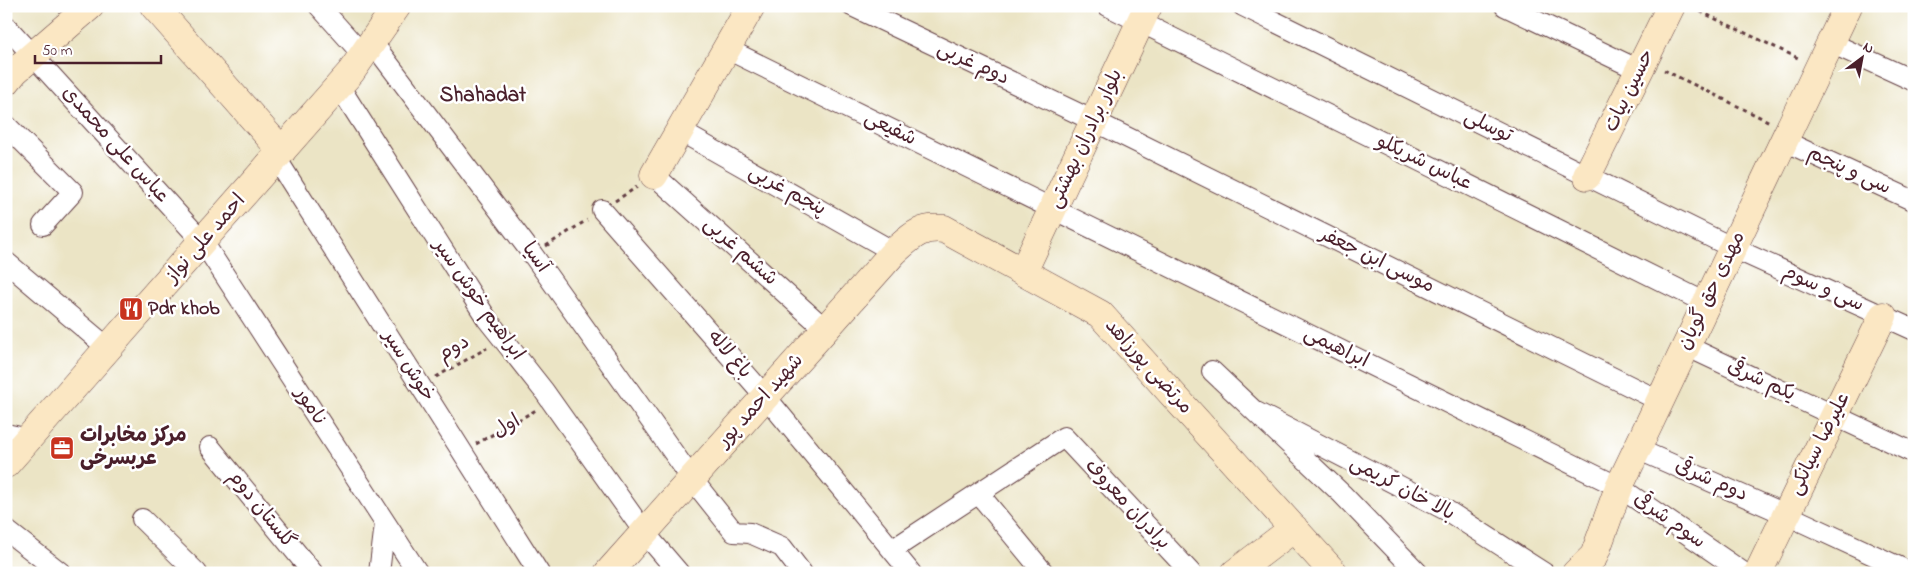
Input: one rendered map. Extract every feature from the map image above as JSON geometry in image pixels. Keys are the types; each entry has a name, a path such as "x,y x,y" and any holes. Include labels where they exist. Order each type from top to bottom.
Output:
{"street":[{"path":"6,82 15,71 90,6"},
{"path":"154,6 279,155"},
{"name":"آسیا","path":"319,6 368,49 533,255 692,478 734,532 750,534 782,547 802,573"},
{"name":"احمد علی نواز","path":"6,464 18,436 109,349 339,86 368,49 397,6"},
{"path":"654,175 751,6"},
{"name":"دوم غربی","path":"852,6 1094,121"},
{"name":"عباس شریکلو","path":"1108,6 1145,14 1706,304"},
{"name":"توسلی","path":"1243,6 1733,248"},
{"path":"1505,6 1643,66"},
{"name":"حسین بیات","path":"1587,176 1671,6"},
{"name":"مهدی حق گویان","path":"1580,572 1594,556 1619,487 1848,6"},
{"name":"بلوار برادران بهشتی","path":"1023,272 1145,14"},
{"name":"عباس علی محمدی","path":"6,26 203,242"},
{"path":"1830,43 1914,81"},
{"name":"شفیعی","path":"727,49 1054,209"},
{"name":"ابراهیم خوش سیر","path":"339,86 487,319 552,401 644,532 679,573"},
{"name":"موسی ابن جعفر","path":"1094,121 1660,401"},
{"path":"6,125 73,192 43,225"},
{"name":"پنجم غربی","path":"680,131 894,252"},
{"name":"سی و پنجم","path":"1786,136 1914,202"},
{"name":"خوش سیر","path":"279,155 420,386 539,573"},
{"name":"ششم غربی","path":"654,175 825,329"},
{"name":"ابراهیمی","path":"1054,209 1619,487"},
{"name":"باغ لاله","path":"602,210 765,396 911,573"},
{"name":"مرتضی پورزاهد","path":"916,232 932,228 944,229 1100,314 1334,573"},
{"name":"شهید احمد پور","path":"608,573 894,252 916,232"},
{"name":"نامور","path":"203,242 418,573"},
{"name":"سی و سوم","path":"1733,248 1914,330"},
{"path":"6,262 109,349"},
{"name":"علیرضا سیانکی","path":"1758,573 1785,514 1883,316"},
{"name":"یکم شرقی","path":"1686,346 1914,453"},
{"name":"بالا خان کریمی","path":"1212,371 1342,494 1415,572"},
{"name":"بالا خان کریمی","path":"1256,412 1446,510 1544,573"},
{"name":"برادران معروف","path":"979,494 1064,437 1191,573"},
{"name":"گلستان دوم","path":"210,447 313,573"},
{"name":"دوم شرقی","path":"1637,449 1785,514 1912,573"},
{"name":"سوم شرقی","path":"1619,487 1744,573"},
{"path":"892,550 979,494 1044,573"},
{"path":"142,520 197,573"},
{"path":"379,573 385,524"},
{"path":"1235,573 1294,528"},
{"path":"6,530 61,573"}],"path":[{"path":"1690,6 1819,68"},
{"path":"1643,66 1786,136"},
{"name":"دوم","path":"420,386 503,339"},
{"name":"اول","path":"463,452 552,401"}],"place":[{"name":"Pdr khob","path":"131,309"},
{"name":"مرکز مخابرات عربسرخی","path":"62,448"}],"district":[{"name":"Shahadat","path":"483,96"}]}
